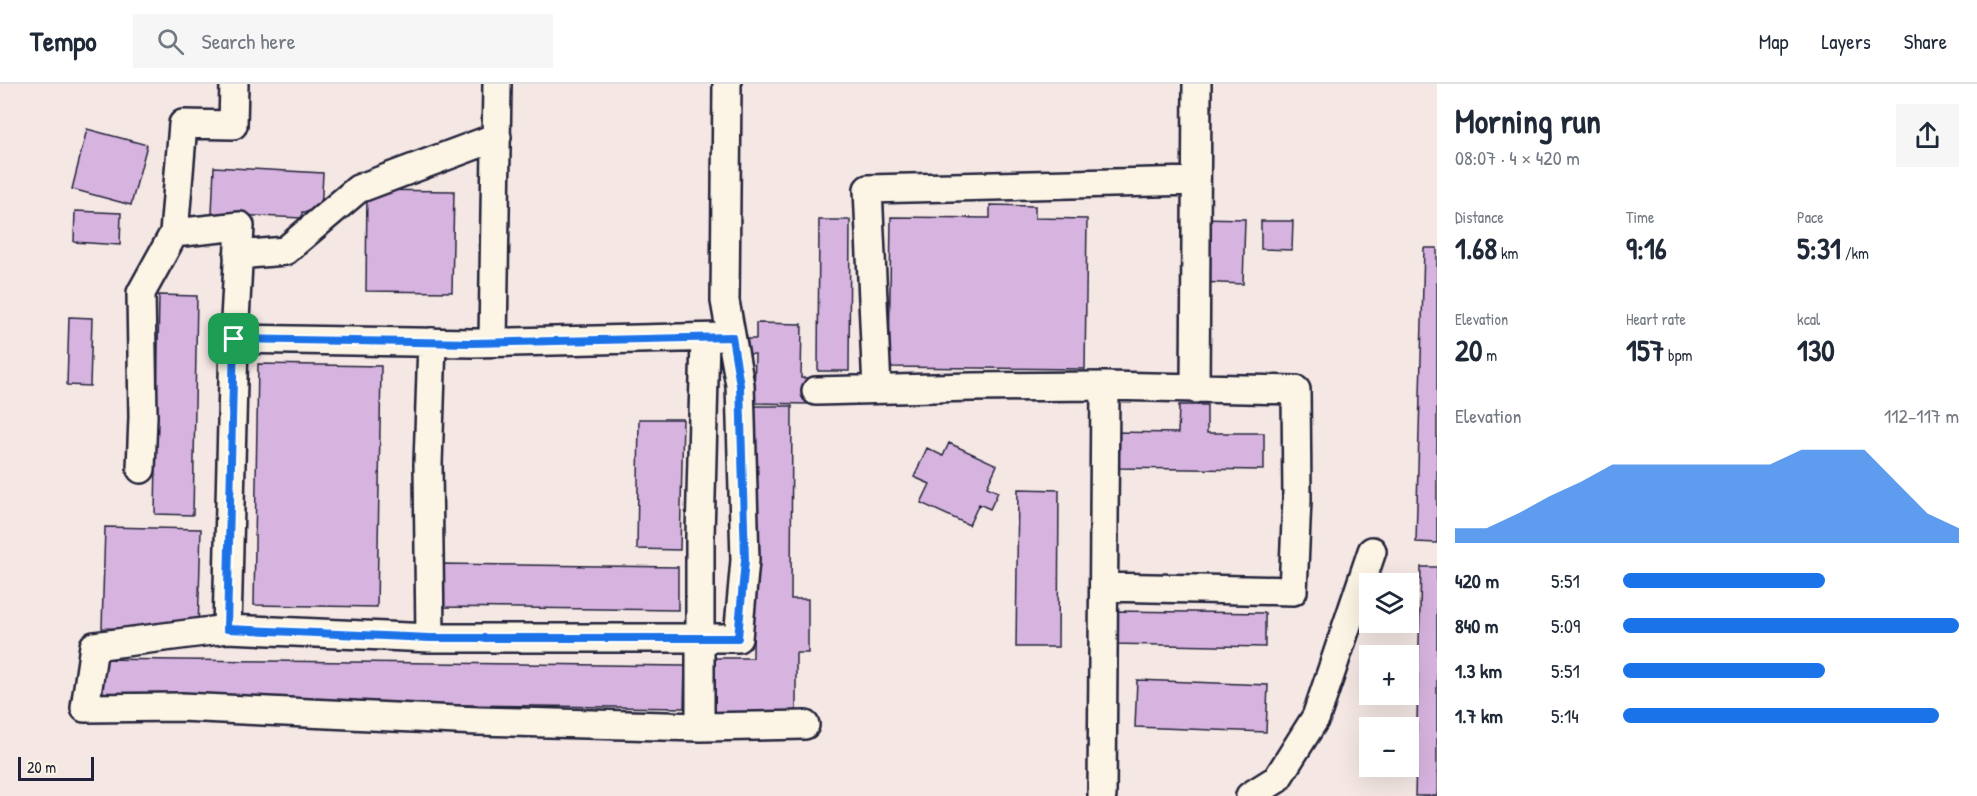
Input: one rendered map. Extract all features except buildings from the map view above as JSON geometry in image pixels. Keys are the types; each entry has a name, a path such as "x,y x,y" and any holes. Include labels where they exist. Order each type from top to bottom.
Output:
{"lane":[{"path":"141,469 143,417 141,293 174,233 183,124 232,125 234,84"},
{"path":"493,342 497,84"},
{"path":"727,84 725,301 740,385 745,560 738,638 430,638 227,629 94,646 85,708 180,707 478,722 700,727 805,725"},
{"path":"1195,389 1197,84"},
{"path":"238,255 285,250 358,189 496,137"},
{"path":"877,389 868,189 1196,181"},
{"path":"174,233 240,226 234,339 227,629"},
{"path":"234,339 493,342 732,337"},
{"path":"700,727 700,536 705,338"},
{"path":"430,638 428,464 432,342"},
{"path":"1102,796 1105,386"},
{"path":"816,391 1105,386 1296,390 1297,499 1293,591 1104,587"},
{"path":"1250,796 1277,779 1316,717 1372,551"}],"route":[{"path":"732,337 740,385 745,560 738,638 430,638 227,629 234,339 473,343 732,337"}]}
